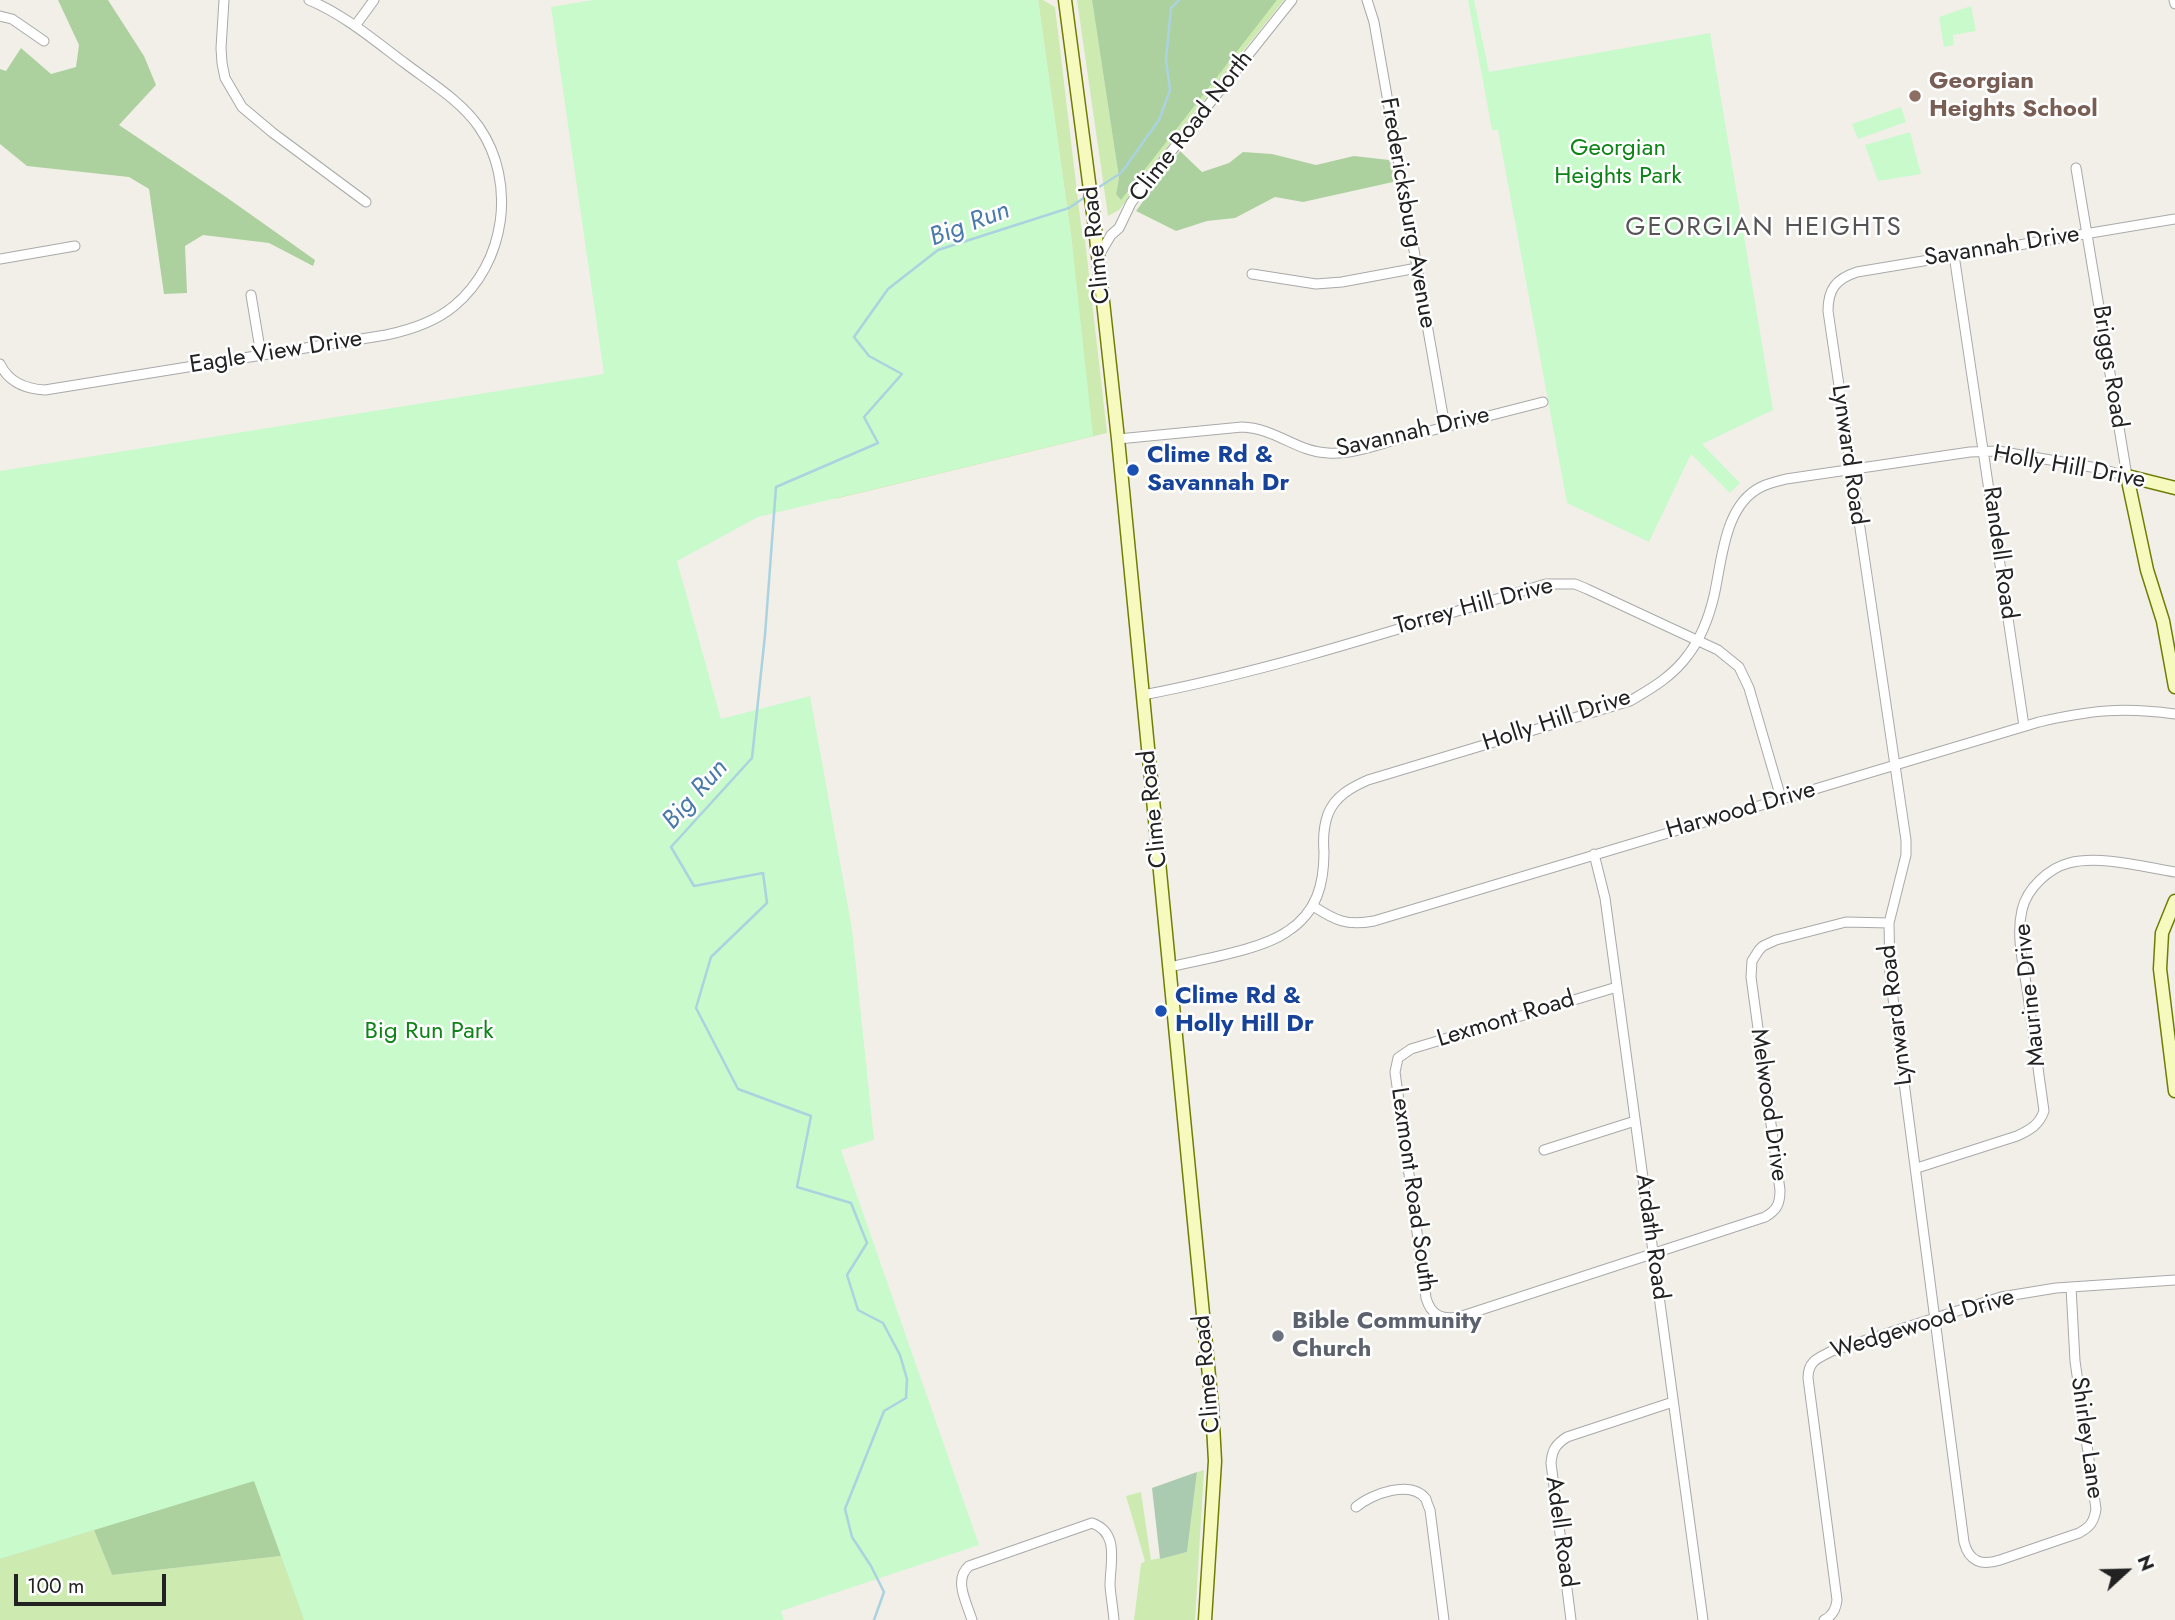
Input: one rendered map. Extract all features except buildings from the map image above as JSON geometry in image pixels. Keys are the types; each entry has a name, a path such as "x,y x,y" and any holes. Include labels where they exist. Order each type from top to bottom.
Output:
{"main road":[{"name":"Clime Road","path":"1065,0 1095,228 1118,439 1212,1407 1214,1472 1205,1620"},
{"name":"Holly Hill Drive","path":"2127,476 2175,488"},
{"name":"Briggs Road","path":"2127,476 2147,570 2163,621 2175,687"},
{"path":"2175,901 2162,933 2160,970 2175,1091"}],"street":[{"path":"224,0 220,48 222,63 228,84 242,107 366,202"},
{"name":"Eagle View Drive","path":"0,364 19,384 46,390 386,335 422,325 454,306 478,281 490,260 501,212 495,160 479,127 450,97 355,26 309,0"},
{"path":"355,26 374,0"},
{"name":"Clime Road North","path":"1098,257 1111,235 1119,228 1142,188 1292,0"},
{"name":"Fredericksburg Avenue","path":"1367,0 1374,22 1445,427"},
{"path":"0,16 12,19 44,41"},
{"name":"Briggs Road","path":"2076,168 2127,476"},
{"name":"Savannah Drive","path":"1833,285 1844,276 1857,272 2175,219"},
{"path":"0,259 75,246"},
{"name":"Randell Road","path":"1954,256 2024,726"},
{"path":"1252,274 1316,284 1417,268"},
{"name":"Lynward Road","path":"1833,285 1828,298 1828,311 1906,840 1906,855 1889,923 1890,975 1966,1549 1973,1559 1984,1563 2033,1549"},
{"path":"251,295 261,355"},
{"name":"Savannah Drive","path":"1118,439 1241,427 1256,428 1296,445 1330,454 1362,449 1543,402"},
{"name":"Holly Hill Drive","path":"1170,968 1273,940 1297,925 1313,906 1322,886 1328,815 1344,793 1368,780 1630,701 1667,678 1689,655 1697,640 1708,617 1726,534 1738,508 1759,488 1786,479 1850,469 1970,452 1998,451 2097,468 2127,476"},
{"name":"Torrey Hill Drive","path":"1143,695 1196,685 1252,670 1546,584 1575,584 1718,650 1739,667 1749,688 1781,798"},
{"name":"Harwood Drive","path":"1313,906 1348,924 1374,921 2024,726 2085,712 2128,709 2175,714"},
{"name":"Ardath Road","path":"1594,854 1605,898 1703,1620"},
{"name":"Maurine Drive","path":"1917,1168 2017,1136 2040,1121 2044,1111 2021,944 2022,910 2039,881 2068,863 2085,860 2175,872"},
{"name":"Melwood Drive","path":"1439,1317 1459,1317 1765,1217 1774,1211 1780,1201 1751,977 1752,961 1763,946 1828,925 1846,922 1889,923"},
{"name":"Lexmont Road","path":"1398,1058 1411,1049 1617,987"},
{"name":"Lexmont Road South","path":"1398,1058 1395,1072 1426,1298 1430,1309 1439,1317"},
{"path":"1544,1150 1635,1121"},
{"name":"Wedgewood Drive","path":"1824,1620 1833,1614 1837,1600 1808,1371 1816,1359 1832,1351 2001,1297 2071,1287 2175,1280"},
{"name":"Shirley Lane","path":"2033,1549 2087,1528 2095,1515 2072,1333 2071,1287"},
{"name":"Adell Road","path":"1571,1620 1551,1463 1552,1452 1558,1443 1567,1437 1673,1402"},
{"path":"1356,1507 1367,1497 1406,1489 1418,1492 1426,1499 1430,1510 1444,1620"},
{"path":"972,1620 960,1584 964,1570 1092,1522 1107,1532 1110,1541 1113,1562 1110,1585 1114,1620"}],"green space":[{"path":"58,0 108,0 144,56 156,85 119,125 315,260 313,266 269,243 203,235 185,246 187,293 164,294 149,189 129,177 27,166 0,144 0,69 6,71 21,48 51,74 76,67 79,45"},
{"name":"Big Run Park","path":"593,0 1038,0 1072,243 1093,436 758,517 677,561 721,719 810,696 852,929 874,1140 841,1150 979,1545 781,1611 784,1620 304,1620 254,1481 0,1559 0,471 604,374 551,7"},
{"path":"1038,0 1055,7 1107,433 835,499 1072,243"},
{"path":"1077,0 1092,0 1119,178 1116,194 1277,0 1284,0 1119,210 1108,216"},
{"path":"1092,0 1277,0 1121,200 1116,194 1119,178"},
{"name":"Georgian Heights Park","path":"1468,0 1474,0 1489,72 1710,33 1773,410 1702,444 1740,483 1730,493 1691,454 1649,542 1567,503 1498,130 1492,130"},
{"path":"1971,6 1976,31 1953,35 1954,45 1944,47 1939,17"},
{"path":"1901,107 1906,122 1858,139 1852,124"},
{"path":"1910,132 1921,174 1878,181 1865,145"},
{"path":"1180,151 1202,172 1229,163 1243,152 1272,154 1316,165 1354,156 1389,160 1394,172 1393,182 1303,202 1275,197 1235,218 1207,221 1176,231 1136,211"},
{"path":"291,1464 304,1620 281,1556 112,1575 94,1530 0,1559 0,1550"},
{"path":"1204,1470 1195,1620 1134,1620 1141,1564 1145,1561 1126,1496 1141,1492 1151,1560 1187,1552 1197,1472"},
{"path":"1197,1472 1187,1552 1160,1559 1152,1488"},
{"path":"94,1530 112,1575 281,1556 304,1620 0,1620 0,1559"}],"waterway":[{"name":"Big Run","path":"1093,191 1121,173 1159,120 1170,90 1166,60 1171,8 1179,0"},
{"name":"Big Run","path":"874,1620 884,1592 852,1537 845,1509 884,1411 906,1398 907,1379 900,1355 883,1323 858,1310 847,1275 867,1243 851,1203 797,1187 811,1116 738,1089 696,1008 711,957 767,903 763,873 694,886 671,847 752,758 776,487 878,443 864,417 902,374 869,356 854,337 888,289 938,250 1069,208 1088,195"}],"place":[{"name":"Georgian Heights School","path":"1915,96"},
{"name":"Clime Rd & Savannah Dr","path":"1133,470"},
{"name":"Clime Rd & Holly Hill Dr","path":"1161,1011"},
{"name":"Bible Community Church","path":"1278,1336"}],"district":[{"name":"GEORGIAN HEIGHTS","path":"1764,229"}]}
